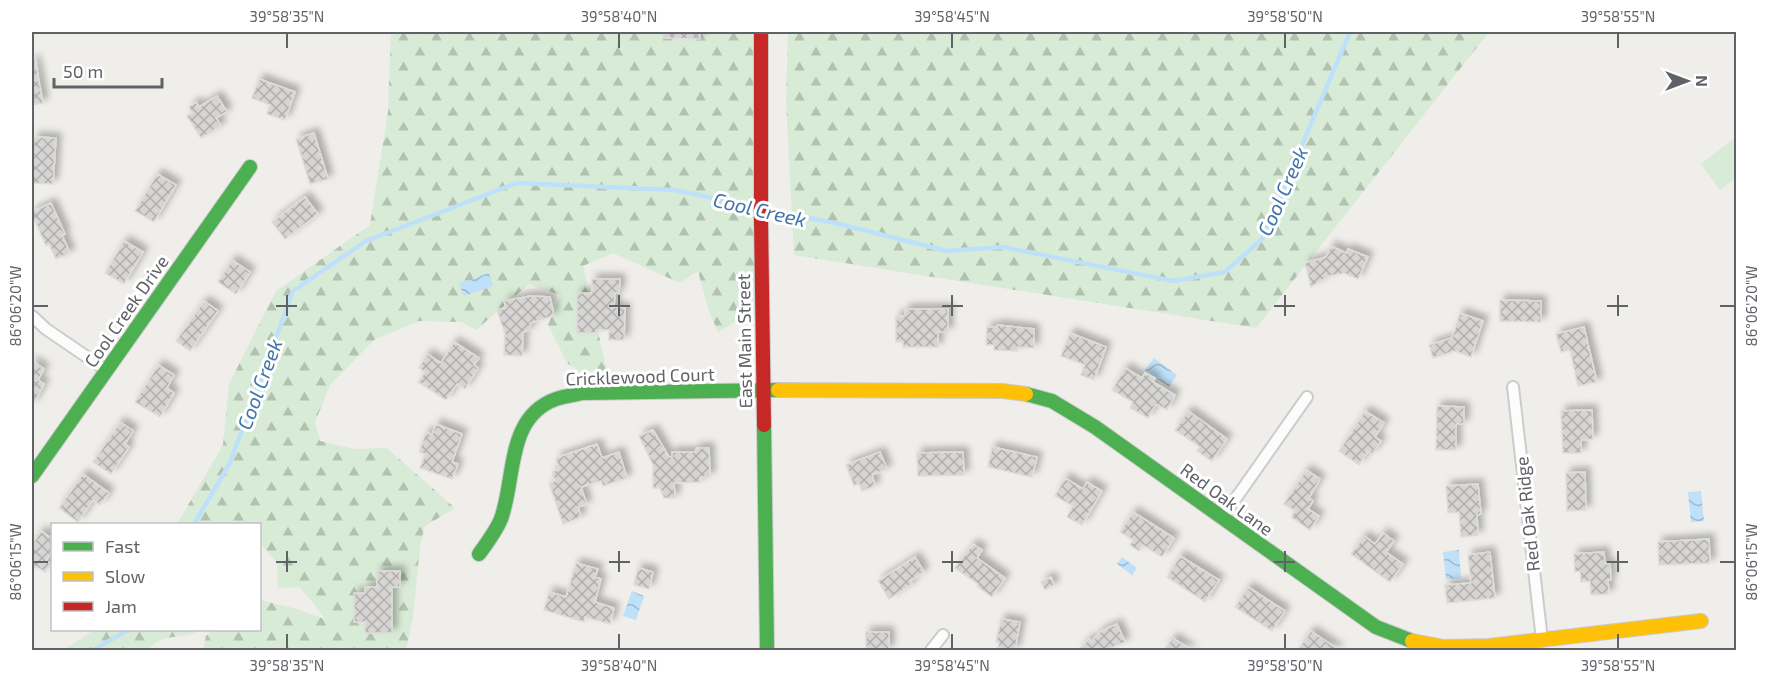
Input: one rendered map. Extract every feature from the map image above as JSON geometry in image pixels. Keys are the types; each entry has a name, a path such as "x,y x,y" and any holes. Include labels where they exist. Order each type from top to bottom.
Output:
{"street":[{"name":"East Main Street","path":"761,32 767,651"},
{"name":"Cool Creek Drive","path":"32,476 250,167"},
{"path":"32,316 46,329 106,370"},
{"name":"Red Oak Ridge","path":"1513,387 1542,640"},
{"name":"Red Oak Lane","path":"763,390 1003,391 1024,393 1052,400 1095,427 1376,627 1398,638 1426,645 1455,648 1701,621"},
{"name":"Cricklewood Court","path":"479,554 501,520 514,451 521,429 528,417 540,407 554,399 583,393 763,390"},
{"path":"1222,519 1307,397"},
{"path":"931,651 942,635"}],"green space":[{"path":"391,32 754,32 755,310 718,332 709,311 698,271 680,283 613,253 583,266 607,371 581,372 567,363 548,325 560,295 529,284 476,330 461,322 419,321 374,340 330,385 315,422 320,441 354,449 387,448 455,508 425,526 420,546 413,617 406,650 203,650 206,636 211,631 261,631 261,600 325,619 299,587 278,588 277,563 261,544 261,523 178,523 223,445 229,384 276,291 370,225 388,112"},
{"path":"788,32 1489,32 1256,328 794,255 786,102"},
{"path":"1736,137 1736,178 1720,190 1701,164"},
{"path":"92,631 197,631 161,640 149,650 64,650"}],"water":[{"path":"489,273 493,286 464,296 459,283"},
{"path":"1154,358 1177,375 1169,387 1145,370"},
{"path":"1701,491 1704,521 1691,522 1688,492"},
{"path":"1459,550 1461,578 1446,579 1443,552"},
{"path":"1122,557 1137,568 1132,575 1117,564"},
{"path":"632,591 644,596 636,620 623,616"}],"building":[{"path":"663,32 700,32 700,39 663,38"},
{"path":"35,60 43,103 32,105 32,61"},
{"path":"259,79 295,92 285,120 267,114 270,105 252,98"},
{"path":"217,96 227,112 216,118 221,126 201,138 187,116 192,113 189,107 196,102 199,107"},
{"path":"314,133 328,179 310,184 296,139"},
{"path":"34,137 56,138 53,184 32,183"},
{"path":"157,174 176,185 154,222 135,211"},
{"path":"305,197 318,214 285,239 272,222"},
{"path":"51,203 65,234 62,235 70,253 56,259 49,244 46,246 32,214"},
{"path":"124,241 143,252 124,284 105,273"},
{"path":"1331,246 1346,253 1348,249 1368,257 1358,279 1344,273 1329,276 1311,287 1305,263 1326,257"},
{"path":"232,260 250,272 236,294 218,282"},
{"path":"592,279 620,279 619,293 615,293 614,307 625,308 624,340 609,340 609,330 577,333 577,293 592,293"},
{"path":"531,296 550,297 553,316 530,323 530,330 523,332 522,356 504,355 505,334 497,310 506,308 504,301"},
{"path":"1500,300 1541,301 1541,322 1500,321"},
{"path":"204,301 218,311 190,351 176,341"},
{"path":"905,309 948,309 948,332 938,332 938,347 903,347 903,342 896,342 896,316 905,316"},
{"path":"1460,313 1483,321 1471,357 1455,351 1433,358 1429,345 1452,338"},
{"path":"997,325 1034,329 1034,348 1018,347 1017,351 994,350 994,345 986,345 987,327 997,327"},
{"path":"1584,327 1597,382 1578,386 1570,350 1561,352 1556,334"},
{"path":"1070,333 1106,347 1094,380 1081,375 1085,365 1061,356"},
{"path":"454,342 479,358 474,365 478,368 465,389 457,384 446,400 418,382 425,372 419,368 427,354 441,363"},
{"path":"32,361 44,369 38,380 44,384 32,406"},
{"path":"158,365 174,375 167,388 174,393 160,417 135,402"},
{"path":"1125,368 1142,378 1145,373 1155,378 1153,382 1175,395 1167,410 1156,404 1148,418 1130,408 1133,402 1112,390"},
{"path":"1437,406 1464,407 1464,424 1456,424 1456,450 1436,450"},
{"path":"1592,410 1593,439 1581,440 1581,453 1563,453 1561,411"},
{"path":"1188,411 1227,439 1212,461 1197,451 1200,447 1175,430"},
{"path":"1365,411 1384,423 1375,437 1381,441 1372,454 1368,451 1359,465 1339,451"},
{"path":"120,422 133,431 125,444 129,447 111,474 93,462"},
{"path":"436,424 462,434 452,462 458,464 452,479 420,468 425,454 419,452 426,432 432,435"},
{"path":"653,430 669,457 672,457 672,452 695,452 697,448 709,448 710,477 700,477 701,482 674,483 675,498 664,498 660,488 653,488 653,465 639,436"},
{"path":"597,444 602,458 619,452 627,478 603,486 601,481 581,487 587,505 578,507 581,517 563,524 549,483 555,481 552,472 559,469 556,458"},
{"path":"992,447 1037,457 1032,477 988,467"},
{"path":"880,452 887,469 872,475 875,486 862,491 859,483 854,486 846,465"},
{"path":"963,452 964,475 918,476 917,453"},
{"path":"1306,470 1320,479 1309,498 1313,501 1308,509 1319,516 1310,530 1291,517 1295,511 1284,504"},
{"path":"1585,472 1586,510 1567,511 1566,473"},
{"path":"83,474 109,493 100,505 93,500 78,522 59,508"},
{"path":"1065,478 1083,489 1087,482 1102,491 1082,525 1067,517 1073,506 1055,496"},
{"path":"1478,484 1481,514 1477,515 1478,535 1461,537 1459,512 1448,513 1446,486"},
{"path":"1133,512 1174,538 1162,557 1143,545 1139,551 1130,545 1133,540 1120,532"},
{"path":"41,531 51,538 51,553 46,561 50,564 45,572 35,566 32,572 32,545"},
{"path":"1383,533 1394,541 1386,552 1403,564 1390,582 1351,554 1364,536 1375,544"},
{"path":"1709,539 1710,563 1659,565 1658,542"},
{"path":"973,544 982,550 977,558 1005,578 992,597 955,568"},
{"path":"1490,552 1495,598 1447,603 1445,585 1471,583 1468,555"},
{"path":"1604,552 1605,564 1610,564 1609,594 1591,595 1590,581 1581,582 1580,571 1575,572 1574,554"},
{"path":"1180,556 1219,580 1205,602 1167,577"},
{"path":"915,557 924,572 910,581 912,584 889,599 878,581"},
{"path":"576,563 598,569 595,577 601,579 595,602 614,608 610,624 585,617 584,622 544,610 549,592 566,597"},
{"path":"638,568 653,572 649,589 634,585"},
{"path":"377,571 400,571 400,587 392,587 392,633 365,633 365,622 354,622 354,593 365,593 365,587 377,587"},
{"path":"1051,577 1054,585 1045,590 1041,582"},
{"path":"1248,587 1285,611 1272,631 1235,607"},
{"path":"1001,619 1020,622 1015,650 997,650 999,643 996,642"},
{"path":"1117,624 1125,642 1105,650 1079,650 1089,639 1092,641 1101,631"},
{"path":"1311,631 1339,650 1302,650 1299,648"},
{"path":"866,632 889,632 889,650 866,650"},
{"path":"1173,638 1191,650 1164,650"}],"waterway":[{"name":"Cool Creek","path":"765,209 839,224 947,251 1003,247 1173,281 1225,272 1262,239 1350,32"},
{"name":"Cool Creek","path":"195,523 230,463 293,291 366,241 517,183 674,190 757,207"},
{"name":"Cool Creek","path":"93,650 126,631"}],"traffic: fast":[{"path":"32,476 250,167"},
{"path":"479,554 501,519 515,450 528,419 540,408 556,399 583,393 778,390"},
{"path":"1026,394 1052,401 1095,427 1376,627 1412,641"},
{"path":"764,425 767,650"}],"traffic: slow":[{"path":"778,390 1003,391 1026,394"},
{"path":"1412,641 1444,647 1489,646 1701,621"}],"traffic: jam":[{"path":"761,32 764,425"}]}
